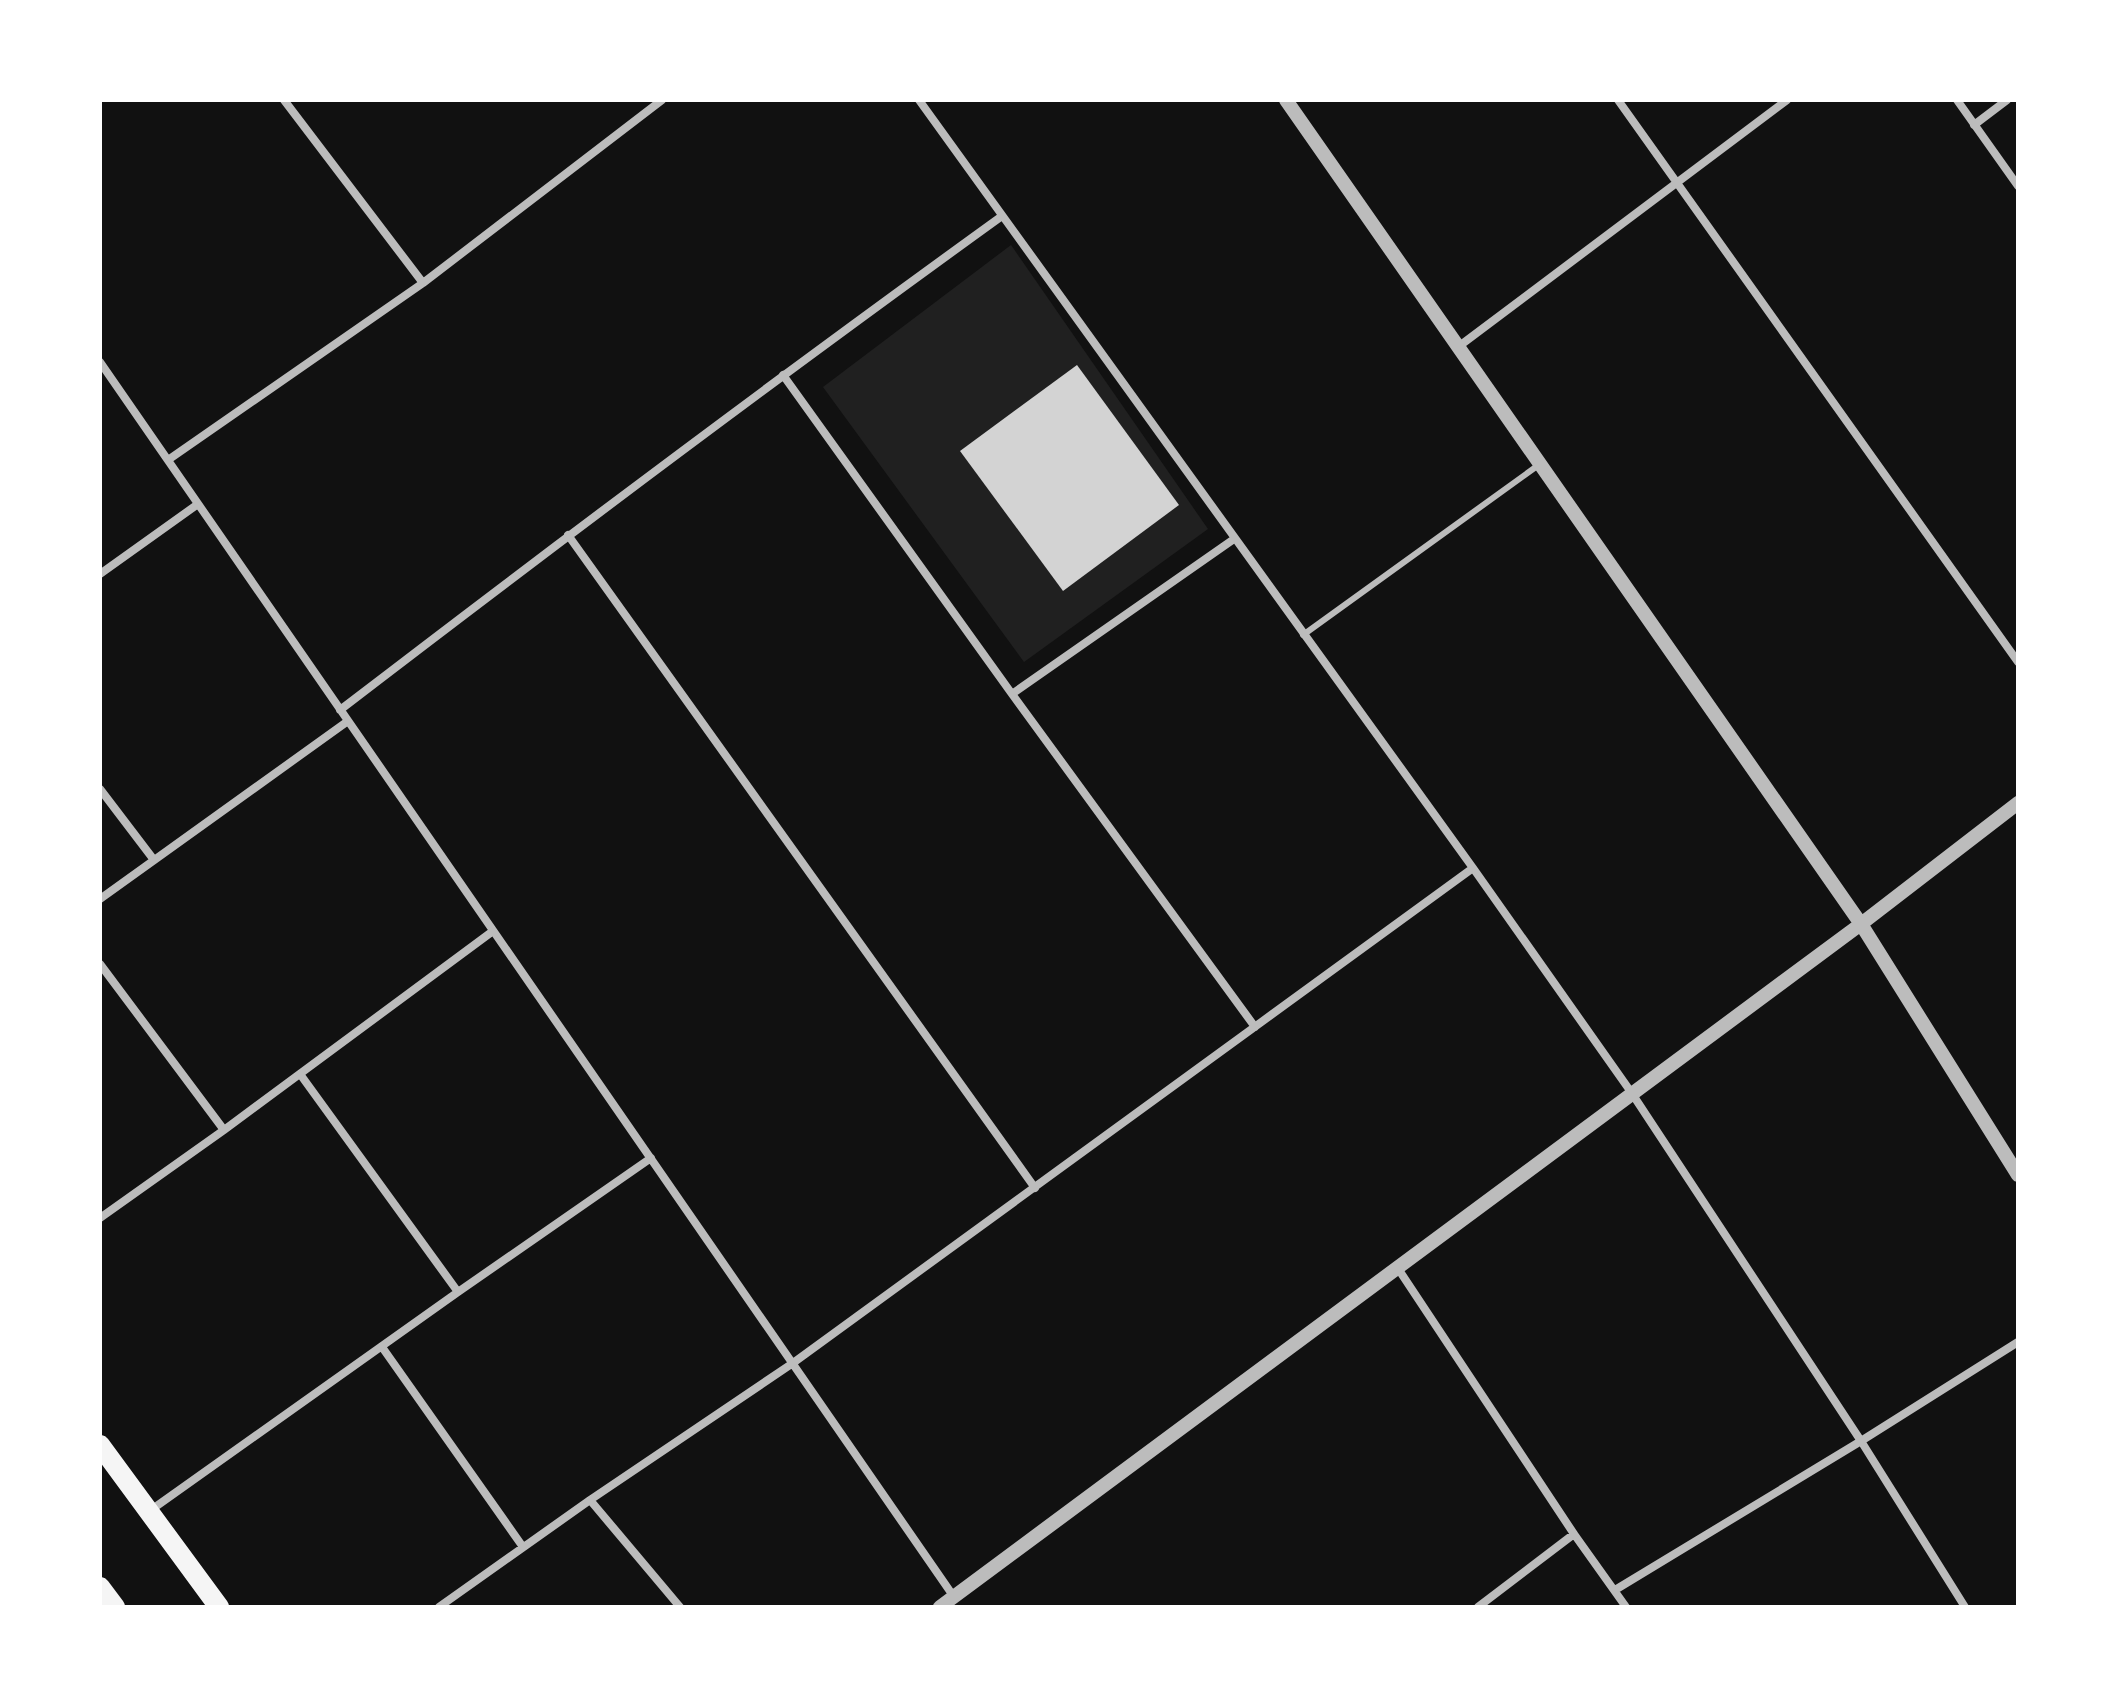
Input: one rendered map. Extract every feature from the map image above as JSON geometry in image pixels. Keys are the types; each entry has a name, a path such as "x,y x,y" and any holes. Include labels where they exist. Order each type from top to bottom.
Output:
{"main road":[{"path":"100,1445 219,1607"},
{"path":"100,1587 115,1607"}],"street":[{"path":"284,100 423,283"},
{"path":"168,460 423,283 662,100"},
{"path":"919,100 1631,1092 1861,1441 1965,1607"},
{"path":"1286,100 1861,924 2018,1175"},
{"path":"1618,100 2018,662"},
{"path":"1458,347 1787,100"},
{"path":"1957,100 2018,186"},
{"path":"1974,125 2007,100"},
{"path":"340,710 568,535 1002,216"},
{"path":"100,362 954,1597"},
{"path":"783,375 1255,1027"},
{"path":"100,574 198,504"},
{"path":"568,535 1035,1188"},
{"path":"1012,694 1234,539"},
{"path":"100,899 348,721"},
{"path":"100,789 154,860"},
{"path":"940,1607 1861,924 2018,803"},
{"path":"439,1607 590,1500 793,1363 1473,868"},
{"path":"100,1218 493,931"},
{"path":"100,964 224,1130"},
{"path":"300,1074 458,1292"},
{"path":"148,1512 651,1158"},
{"path":"1397,1267 1626,1607"},
{"path":"1615,1590 2018,1342"},
{"path":"382,1347 523,1547"},
{"path":"590,1500 680,1607"},
{"path":"1478,1607 1574,1534"}],"lane":[{"path":"1303,635 1540,464"}],"shaded area":[{"path":"1011,245 1208,529 1024,662 823,387"}],"building":[{"path":"1077,365 1179,505 1063,591 960,451"}]}
